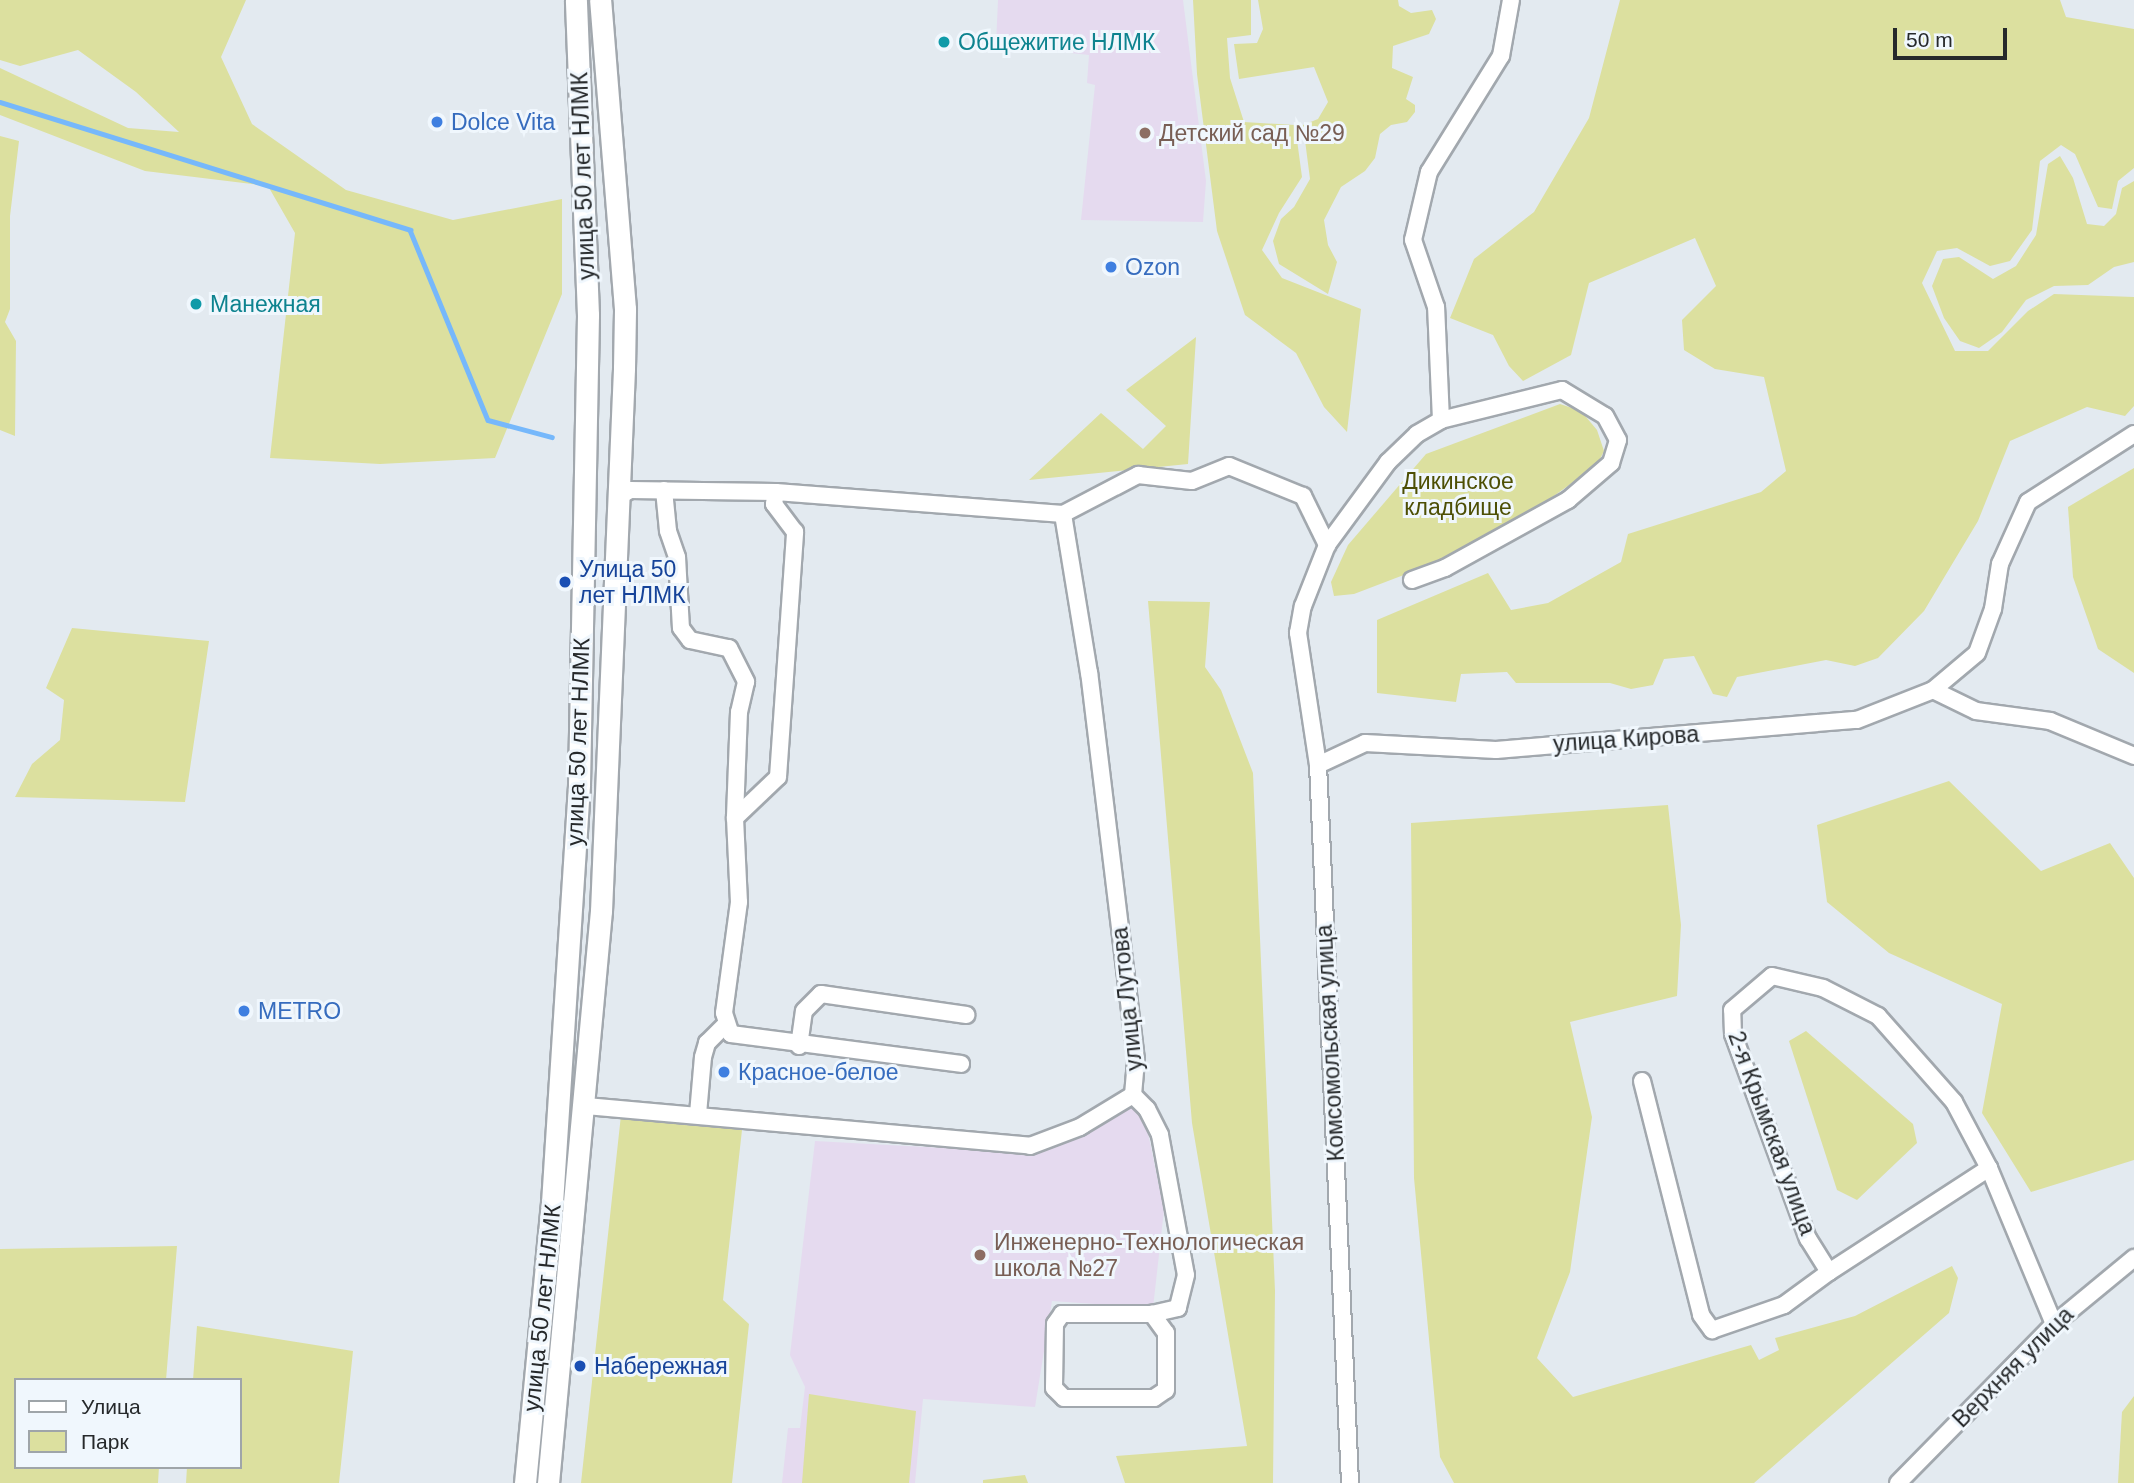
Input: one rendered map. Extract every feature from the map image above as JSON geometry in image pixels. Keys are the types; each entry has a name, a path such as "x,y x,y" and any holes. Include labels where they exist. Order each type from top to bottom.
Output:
{"main road":[{"name":"улица 50 лет НЛМК","path":"525,1483 552,1203 573,874 588,315 576,0"},
{"name":"улица 50 лет НЛМК","path":"548,1483 583,1140 601,911 625,309 600,0"},
{"path":"573,874 601,911"}],"street":[{"path":"1412,580 1445,568 1568,500 1611,463 1618,440 1605,416 1562,390 1441,420 1436,307 1413,240 1429,172 1501,56 1511,0"},
{"name":"Комсомольская улица","path":"1350,1483 1318,765 1298,634 1303,606 1327,545 1388,462 1441,420"},
{"name":"улица Кирова","path":"1318,765 1365,743 1496,750 1857,720 1934,690 1977,653 1993,609 2000,564 2028,502 2134,434"},
{"path":"618,497 630,490 776,492 1063,514 1138,475 1192,481 1229,466 1303,496 1327,545"},
{"path":"664,489 668,531 677,557 681,628 690,640 729,648 746,681 739,712 735,818 739,902 726,1024 731,1034 799,1046 961,1064"},
{"path":"735,818 778,777 795,532 774,505 776,492"},
{"name":"улица Лутова","path":"586,1106 1030,1146 1080,1127 1133,1094 1135,1046 1089,673 1063,514"},
{"path":"1934,690 1976,711 2050,721 2134,756"},
{"name":"2-я Крымская улица","path":"1829,1272 1808,1239 1733,1034 1732,1010 1772,976 1823,988 1878,1016 1954,1102 1989,1168 2054,1324"},
{"path":"799,1046 804,1011 821,994 965,1015"},
{"path":"698,1114 707,1044 726,1024"},
{"path":"1642,1081 1701,1315 1712,1330 1784,1305 1829,1272 1989,1168"},
{"path":"1133,1094 1147,1109 1160,1135 1186,1275 1178,1308 1152,1314 1062,1314 1055,1324 1054,1388 1064,1398 1154,1398 1166,1390 1166,1334 1152,1314"},
{"name":"Верхняя улица","path":"1898,1483 2054,1324 2134,1258"}],"shaded area":[{"name":"Детский сад №29","path":"998,0 1183,0 1206,181 1203,222 1081,220 1095,85 1087,83 1089,55 996,45"},
{"name":"Инженерно-Технологическая школа №27","path":"1128,1104 1144,1114 1164,1210 1153,1308 1052,1301 1035,1407 923,1399 915,1483 782,1483 788,1428 800,1428 805,1387 790,1355 815,1141 1017,1152"}],"green space":[{"path":"0,0 246,0 221,57 252,124 346,190 453,220 562,199 562,294 495,458 380,464 270,458 295,233 268,186 145,171 0,115 0,68 128,128 179,132 136,92 78,50 20,66 0,60"},
{"path":"1193,0 1251,0 1251,35 1227,38 1230,78 1244,122 1295,125 1302,177 1279,213 1262,250 1282,278 1361,309 1347,432 1324,407 1296,353 1245,315 1217,231 1197,74"},
{"path":"1258,0 1398,0 1399,6 1411,13 1432,10 1436,19 1429,34 1393,46 1392,68 1413,77 1406,99 1415,105 1415,112 1407,122 1391,125 1380,134 1375,158 1365,171 1341,187 1324,220 1328,245 1337,262 1328,294 1279,264 1273,241 1281,219 1294,207 1310,179 1303,125 1318,119 1328,102 1314,67 1239,79 1234,44 1257,43 1263,29"},
{"path":"1620,0 2060,0 2066,17 2134,29 2134,168 2118,181 2112,209 2098,207 2075,154 2061,145 2040,161 2032,230 2010,261 1990,266 1957,248 1937,251 1922,283 1955,351 1988,351 2028,311 2054,294 2134,297 2134,406 2125,416 2087,407 2010,441 1978,521 1924,611 1878,658 1855,666 1826,660 1737,677 1727,697 1713,694 1694,656 1664,659 1653,685 1631,689 1610,683 1516,683 1507,672 1461,674 1456,702 1377,693 1377,620 1488,573 1511,610 1548,603 1621,562 1628,534 1761,492 1786,471 1764,377 1715,369 1684,350 1682,320 1716,286 1695,238 1589,283 1571,355 1523,381 1509,366 1493,335 1450,318 1474,259 1534,212 1589,118"},
{"path":"0,136 19,141 10,216 10,309 5,322 16,341 15,436 0,430"},
{"path":"2060,156 2073,178 2087,224 2104,226 2116,214 2122,188 2134,181 2134,262 2114,267 2088,285 2054,286 2026,300 2002,332 1979,348 1960,341 1944,318 1932,286 1943,259 1959,257 1993,279 2016,266 2036,235 2048,164"},
{"path":"1196,337 1188,464 1029,480 1101,413 1143,449 1166,426 1126,390"},
{"name":"Дикинское кладбище","path":"1560,404 1581,411 1597,430 1604,451 1597,465 1551,498 1443,560 1354,594 1334,596 1331,582 1348,545 1426,454"},
{"path":"2134,468 2134,673 2098,649 2073,577 2068,507"},
{"path":"1148,601 1210,602 1205,667 1221,690 1253,773 1275,1291 1273,1483 1125,1483 1116,1456 1247,1446 1192,1123"},
{"path":"72,628 209,641 185,802 15,797 32,764 60,740 64,700 46,688"},
{"path":"1949,781 2041,871 2110,843 2134,878 2134,1160 2031,1192 1982,1113 2002,1004 1889,953 1827,902 1817,825"},
{"path":"1668,805 1681,925 1677,996 1570,1022 1592,1117 1570,1272 1537,1358 1573,1397 1751,1345 1759,1360 1779,1350 1775,1338 1855,1316 1952,1266 1958,1278 1949,1313 1754,1483 1454,1483 1440,1457 1414,1178 1411,823"},
{"path":"1806,1031 1913,1124 1917,1143 1857,1200 1837,1190 1789,1041"},
{"path":"621,1115 742,1130 723,1300 749,1324 732,1483 581,1483"},
{"path":"177,1246 166,1378 14,1378 14,1469 159,1469 158,1483 0,1483 0,1249"},
{"path":"197,1326 353,1351 339,1483 186,1483 187,1469 242,1469 242,1378 193,1378"},
{"path":"809,1394 916,1411 909,1483 802,1483"},
{"path":"2134,1396 2134,1483 2118,1483 2122,1412"},
{"path":"1025,1475 1028,1483 983,1483 983,1480"}],"waterway":[{"path":"0,102 410,230 488,420 552,437"}],"place":[{"name":"Общежитие НЛМК","path":"944,42"},
{"name":"Dolce Vita","path":"437,122"},
{"name":"Детский сад №29","path":"1145,133"},
{"name":"Ozon","path":"1111,267"},
{"name":"Манежная","path":"196,304"},
{"name":"Улица 50 лет НЛМК","path":"565,582"},
{"name":"METRO","path":"244,1011"},
{"name":"Красное-белое","path":"724,1072"},
{"name":"Инженерно-Технологическая школа №27","path":"980,1255"},
{"name":"Набережная","path":"580,1366"}]}
